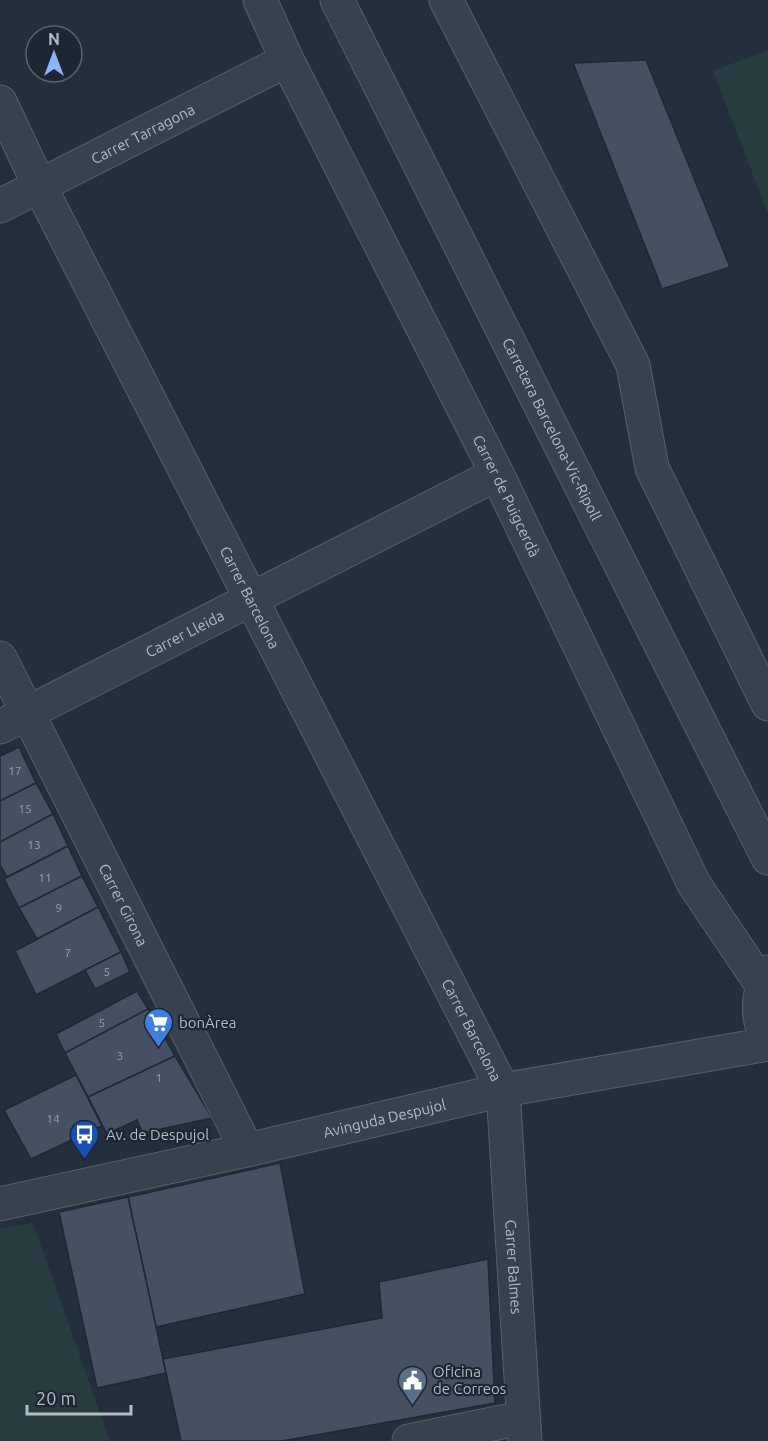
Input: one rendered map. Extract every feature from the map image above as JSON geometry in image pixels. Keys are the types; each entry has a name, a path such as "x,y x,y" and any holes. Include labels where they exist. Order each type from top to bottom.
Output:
{"street":[{"name":"Carrer de Puigcerdà","path":"260,0 287,60 497,474 694,884 765,979"},
{"name":"Carretera Barcelona-Vic-Ripoll","path":"337,0 768,858"},
{"path":"446,0 633,365 652,468 768,704"},
{"name":"Carrer Tarragona","path":"0,206 287,60"},
{"name":"Carrer Barcelona","path":"0,102 40,187 503,1090"},
{"name":"Carrer Lleida","path":"14,720 497,474"},
{"name":"Carrer Girona","path":"0,658 14,720 247,1150"},
{"path":"765,979 758,1005 760,1025 768,1044"},
{"name":"Avinguda Despujol","path":"2,1200 247,1150 503,1090 768,1044"},
{"name":"Carrer Balmes","path":"503,1090 524,1430"},
{"path":"409,1441 524,1430"}],"green space":[{"path":"768,50 768,214 713,71"},
{"path":"33,1223 110,1441 0,1441 0,1229"}],"building":[{"path":"646,60 730,267 662,289 573,63"},
{"path":"19,747 36,783 0,801 0,756"},
{"path":"36,783 53,814 0,842 0,801"},
{"path":"53,814 68,846 7,877 0,865 0,842"},
{"path":"68,846 82,876 19,908 4,879"},
{"path":"82,876 98,907 37,939 19,908"},
{"path":"98,907 121,952 36,995 15,951"},
{"path":"121,952 130,972 95,989 85,970"},
{"path":"137,991 148,1009 65,1053 56,1034"},
{"path":"148,1009 175,1056 88,1097 65,1053"},
{"path":"175,1056 212,1118 143,1133 137,1120 107,1134 88,1097"},
{"path":"76,1075 102,1126 31,1159 4,1110"},
{"path":"280,1163 305,1294 156,1327 128,1197"},
{"path":"128,1197 166,1373 97,1388 59,1212"},
{"path":"488,1259 495,1403 282,1441 181,1441 163,1359 382,1318 379,1282"}],"place":[{"name":"bonÀrea","path":"158,1048"},
{"name":"Av. de Despujol","path":"85,1160"},
{"name":"Oficina de Correos","path":"412,1406"}]}
